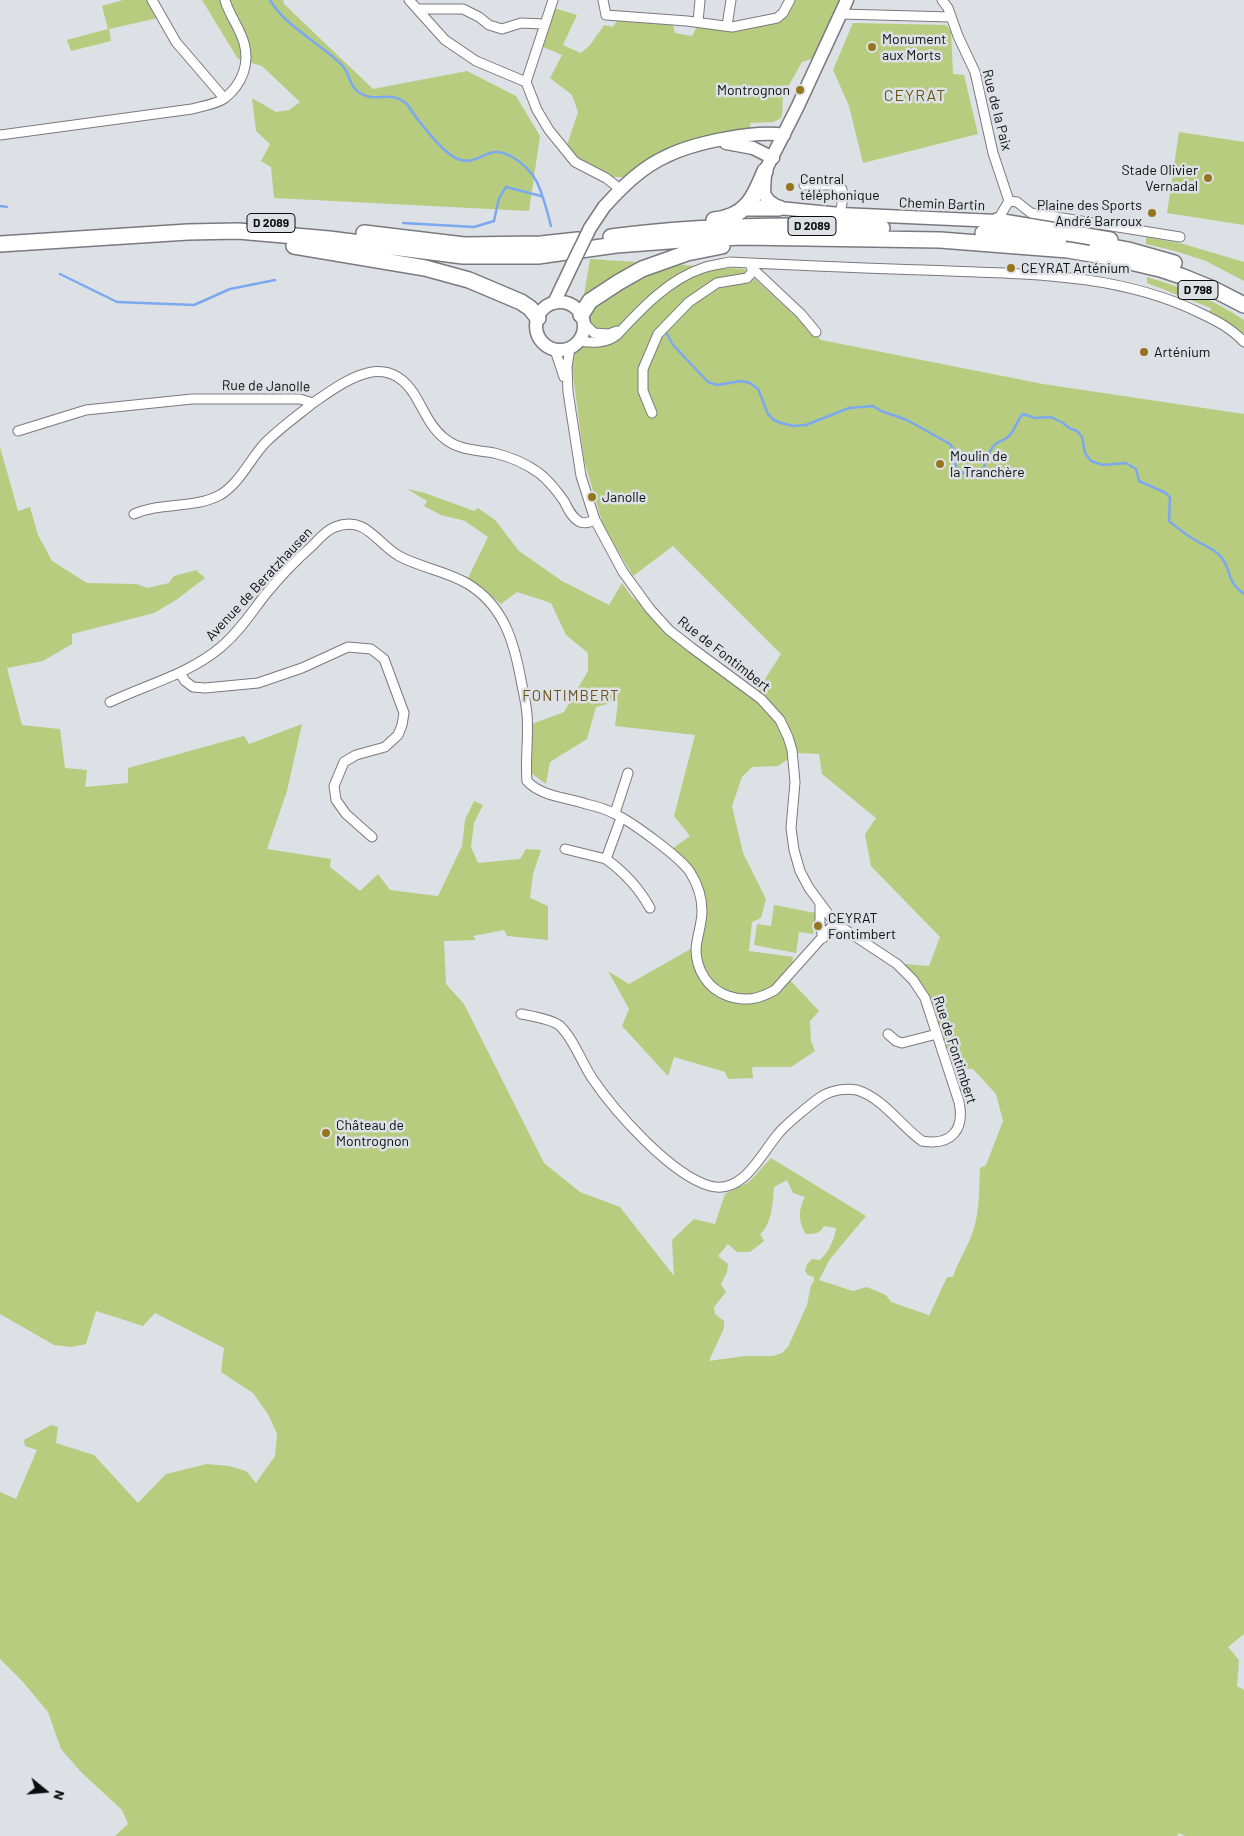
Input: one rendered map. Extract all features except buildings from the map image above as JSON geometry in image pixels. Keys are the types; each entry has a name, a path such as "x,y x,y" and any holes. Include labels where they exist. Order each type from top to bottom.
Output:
{"highway":[{"path":"635,233 661,224 722,219 734,215 745,208 757,192 766,171"},
{"path":"745,208 778,208"},
{"name":"D 2089","path":"0,233 72,230 188,221 239,220 464,245 541,244 635,233 740,226 862,227 1010,234 1081,242 1128,250 1162,259 1201,273 1244,294"},
{"path":"997,221 1122,242 1128,250"},
{"name":"D 2089","path":"0,244 188,232 238,231 463,256 538,256 672,240 773,237 940,240 1011,245 1101,255 1160,269 1213,290 1244,305"},
{"path":"579,314 590,301 642,269 687,253 773,237"},
{"path":"73,240 133,243 216,240 264,242 309,248 426,268 469,280 521,302 530,308 538,318"},
{"name":"D 798","path":"1160,269 1165,278 1192,288 1244,314"}],"street":[{"path":"152,0 176,42 224,98"},
{"path":"0,135 192,109 224,98 241,81 246,57 238,26 225,0"},
{"path":"409,0 421,6 445,40 476,61 526,82"},
{"path":"553,0 526,82 537,110 549,130 575,162 606,178 620,189"},
{"path":"602,0 606,14 732,27 777,18 783,13 790,0"},
{"path":"698,22 700,0"},
{"path":"727,26 732,0"},
{"path":"778,208 764,194 766,171 847,0"},
{"name":"Rue de la Paix","path":"942,0 948,8 975,72 993,153 1009,201"},
{"path":"421,6 465,4 489,25 502,29 521,23 544,24"},
{"path":"840,14 951,17"},
{"path":"554,304 590,228 604,207 631,180 666,156 705,144 744,136 773,134 784,136"},
{"path":"705,144 729,142 753,148 773,158"},
{"path":"804,185 834,185 842,189 843,198 840,214"},
{"path":"997,221 1009,201 1017,202 1031,213 1180,237"},
{"name":"Chemin Bartin","path":"778,208 840,214 997,221"},
{"path":"624,328 609,334 594,333 579,314 560,302 547,307 538,318 537,332 544,344 555,350 574,345 610,340 624,328 662,291 683,277 703,268 730,262 750,267 1031,274 1120,285 1153,293 1181,303 1221,323 1235,332 1244,342"},
{"path":"573,263 570,284 584,330 574,345"},
{"path":"750,267 801,314 816,332"},
{"path":"652,413 643,391 644,369 658,334 690,302 718,283 746,278 750,267"},
{"name":"Rue de Fontimbert","path":"521,1014 540,1018 560,1026 592,1078 641,1138 684,1174 699,1183 714,1187 729,1186 750,1172 778,1133 824,1095 837,1090 857,1090 869,1096 922,1141 930,1143 945,1140 954,1134 959,1126 962,1114 925,998 913,980 897,964 835,924 800,871 794,850 791,828 795,782 794,766 788,737 780,720 761,699 692,648 670,630 650,609 623,572 595,520 581,476 568,392 567,367 574,345"},
{"name":"Rue de Fontimbert","path":"555,350 568,392"},
{"name":"Rue de Janolle","path":"18,431 86,410 192,399 300,399 313,403 361,374 372,371 392,375 400,379 413,392 428,419 443,437 469,450 510,458 526,464 552,486 575,518 587,523 595,520"},
{"path":"134,514 145,509 208,499 220,495 231,487 265,443 313,403"},
{"name":"Avenue de Beratzhausen","path":"110,702 134,690 180,674 222,646 238,630 267,593 318,540 334,527 352,524 362,526 370,531 389,550 426,568 443,572 478,591 501,616 515,648 527,713 527,781 533,788 542,792 618,815 679,859 690,872 701,898 702,912 696,948 697,960 705,980 723,994 736,999 751,1000 763,996 775,990 835,924"},
{"path":"180,674 185,681 193,686 205,688 258,683 302,668 348,647 371,648 384,659 404,713 402,725 398,735 385,747 356,755 344,762 334,786 336,800 346,814 372,837"},
{"path":"606,859 628,773"},
{"path":"565,849 606,859 621,870 632,882 644,896 650,908"},
{"path":"820,904 822,938"},
{"path":"888,1034 896,1042 902,1043 936,1034"}],"green space":[{"path":"123,0 149,0 158,18 109,29 111,41 71,51 67,40 108,29 102,6"},
{"path":"202,0 283,0 284,4 373,89 467,71 516,96 540,136 529,211 274,198 271,167 261,161 270,144 256,131 252,98 276,112 289,110 300,102 262,66 238,59"},
{"path":"793,0 842,0 814,58 802,62 783,96 782,116 780,119 773,122 750,123 751,132 702,140 626,177 613,177 580,159 567,145 578,112 572,95 550,78 562,55 541,46 554,8 577,15 563,45 581,53 590,45 604,25 613,27 618,19 672,22 675,33 692,36 698,24 732,30 781,21"},
{"path":"853,23 946,25 951,31 953,74 964,75 978,134 863,163 849,106 833,70"},
{"name":"Stade Olivier Vernadal","path":"1179,132 1244,142 1244,225 1167,213"},
{"path":"1146,237 1183,244 1244,262 1244,281 1206,261 1146,244"},
{"path":"590,259 744,269 821,340 1043,384 1244,414 1244,1634 1228,1647 1239,1660 1237,1686 1244,1690 1244,1836 1185,1836 1179,1833 1177,1836 115,1836 128,1824 122,1810 81,1772 61,1749 48,1712 23,1682 0,1659 0,1492 16,1499 37,1450 25,1446 24,1440 51,1425 58,1427 56,1443 94,1455 138,1503 166,1474 207,1464 229,1466 246,1471 256,1483 275,1456 277,1434 268,1414 253,1393 221,1372 224,1348 155,1313 143,1326 96,1311 86,1344 72,1347 54,1345 0,1314 0,447 18,511 30,507 38,535 52,561 87,583 136,584 148,588 169,583 174,576 196,570 205,578 176,600 154,613 72,634 72,644 43,661 7,668 22,725 60,729 65,768 87,770 85,787 128,783 128,768 244,736 249,744 302,724 287,791 267,849 331,859 330,867 360,891 378,874 390,890 438,896 462,846 465,820 474,801 483,805 474,823 471,847 478,863 520,859 526,849 541,850 533,874 530,898 548,906 548,940 507,936 504,930 473,936 476,940 444,941 446,984 464,1004 544,1163 580,1192 620,1207 674,1276 672,1240 694,1219 715,1224 725,1194 749,1182 771,1158 866,1216 830,1259 819,1280 853,1291 867,1287 886,1295 891,1302 929,1316 947,1277 953,1277 973,1231 977,1216 980,1168 986,1165 1003,1121 996,1094 973,1069 955,1068 928,996 903,964 929,966 940,937 871,866 865,834 876,818 822,774 819,754 797,753 778,766 752,767 742,777 732,806 743,853 766,899 761,918 752,922 749,951 793,957 790,980 819,1011 810,1021 811,1041 815,1051 791,1067 752,1067 753,1078 728,1079 725,1072 674,1057 668,1076 622,1026 629,1009 608,971 629,984 694,947 699,886 672,849 690,836 674,816 695,735 615,726 618,701 596,707 587,739 550,762 546,784 530,772 532,724 564,712 588,671 588,653 566,635 551,603 517,592 501,604 468,578 488,537 465,521 441,515 424,506 427,501 407,489 425,493 474,511 478,508 495,520 519,551 562,581 609,605 622,583 632,597 758,690 781,654 673,546 633,576 603,525 584,460 572,367","holes":["787,1180 793,1193 805,1197 801,1206 800,1216 801,1225 806,1234 819,1232 824,1226 836,1228 833,1241 823,1257 820,1260 812,1259 807,1264 805,1271 808,1275 814,1277 814,1281 811,1285 807,1305 788,1347 782,1353 773,1356 745,1356 709,1361 724,1328 724,1321 715,1314 714,1307 726,1292 721,1284 727,1272 728,1264 718,1256 728,1244 737,1252 750,1252 764,1241 760,1234 769,1219 774,1187"]},
{"path":"1147,277 1197,295 1233,313 1244,320 1244,334 1209,314 1211,308 1147,283"},
{"path":"774,905 816,913 813,934 799,932 796,953 754,945 757,924 771,926"}],"waterway":[{"path":"270,0 285,19 342,65 356,90 366,96 389,97 407,104 430,135 452,156 468,161 490,153 501,152 519,162 537,182 551,226"},
{"path":"403,223 474,227 494,221 499,198 506,187 541,196"},
{"path":"0,206 7,207"},
{"path":"60,274 117,302 194,305 230,289 275,280"},
{"path":"667,334 673,345 708,382 717,385 741,381 750,383 758,389 768,414 774,420 793,426 806,425 849,408 873,406 881,411 907,420 950,444 954,450 956,467 967,476 979,476 990,451 997,443 1010,435 1023,414 1035,418 1051,417 1077,431 1082,437 1085,453 1091,461 1103,465 1126,463 1136,469 1139,481 1166,493 1170,498 1169,521 1188,536 1217,553 1226,565 1234,584 1244,594"}],"place":[{"name":"Monument aux Morts","path":"872,47"},
{"name":"Montrognon","path":"800,90"},
{"name":"Stade Olivier Vernadal","path":"1208,178"},
{"name":"Central téléphonique","path":"790,187"},
{"name":"Plaine des Sports André Barroux","path":"1152,213"},
{"name":"CEYRAT Arténium","path":"1011,268"},
{"name":"Arténium","path":"1144,352"},
{"name":"Moulin de la Tranchère","path":"940,464"},
{"name":"Janolle","path":"592,497"},
{"name":"CEYRAT Fontimbert","path":"818,926"},
{"name":"Château de Montrognon","path":"326,1133"}],"district":[{"name":"CEYRAT","path":"915,96"},
{"name":"FONTIMBERT","path":"571,696"}]}
